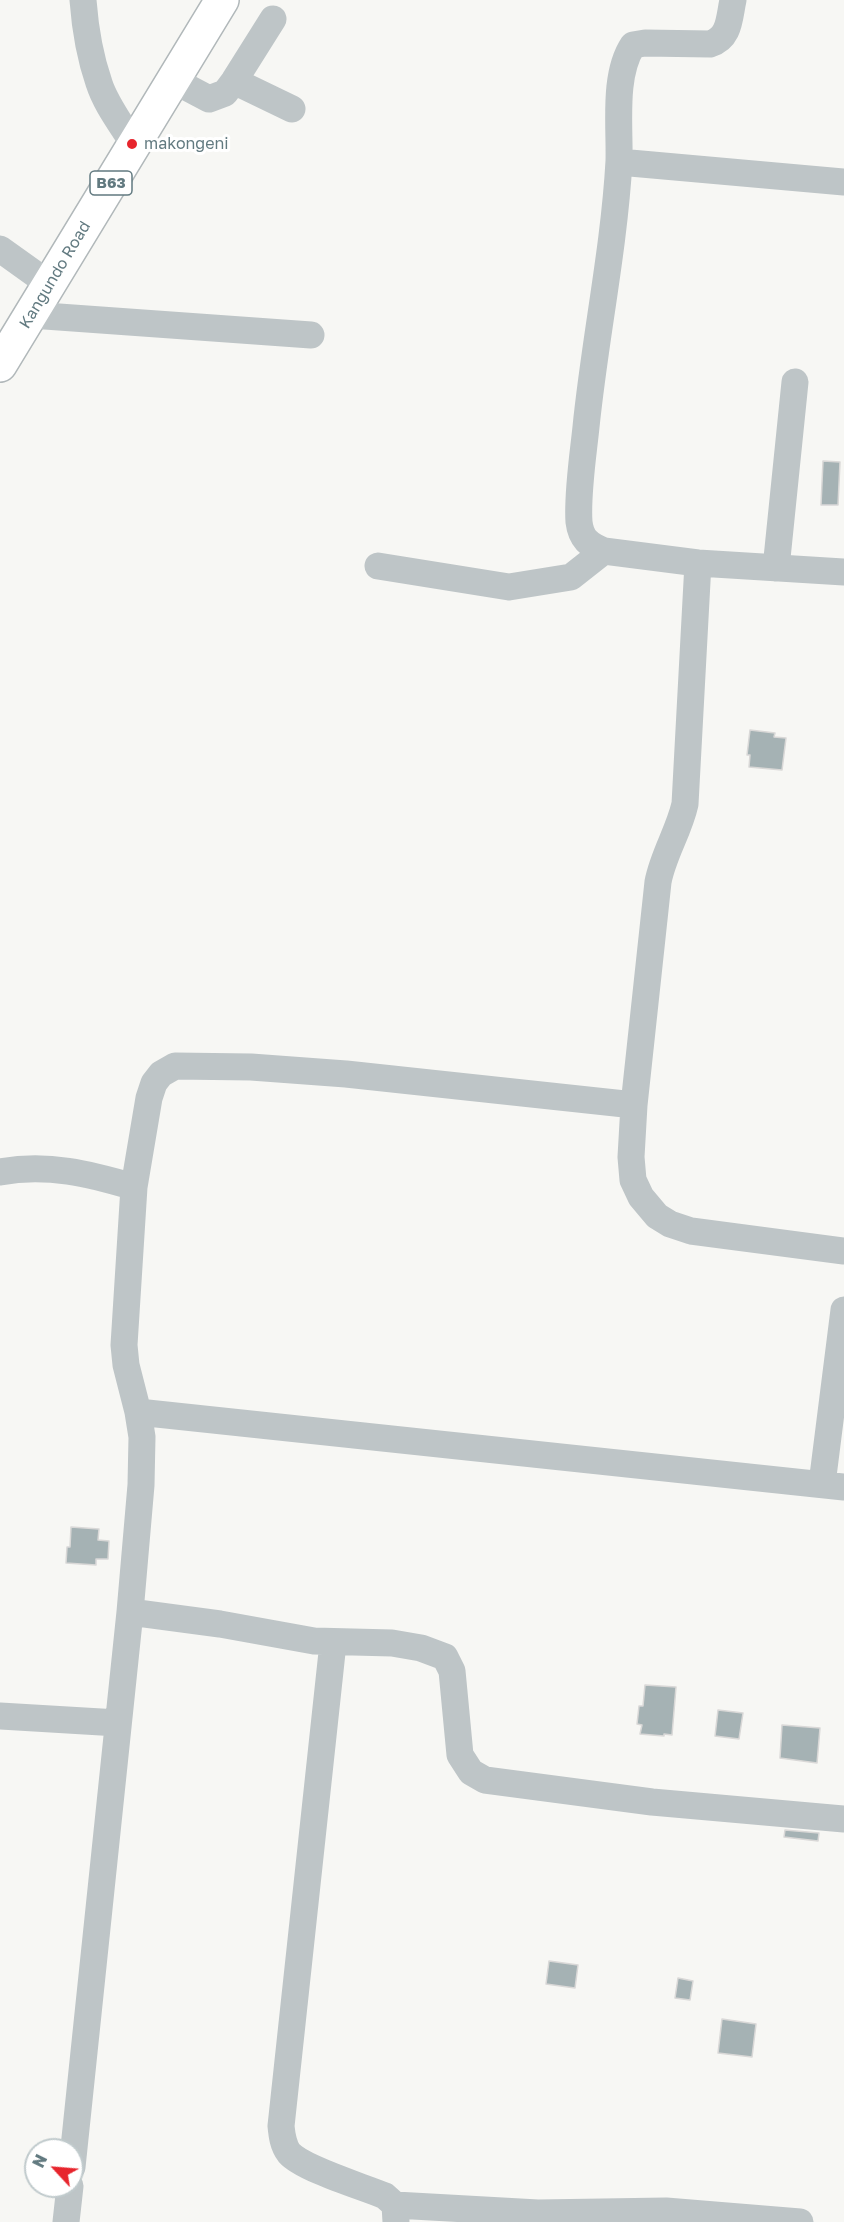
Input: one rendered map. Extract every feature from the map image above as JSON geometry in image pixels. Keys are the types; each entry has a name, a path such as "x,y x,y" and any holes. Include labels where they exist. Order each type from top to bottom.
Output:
{"highway":[{"name":"Kangundo Road","path":"0,365 222,0"}],"street":[{"path":"83,0 85,22 99,83 110,107 134,145"},
{"path":"733,0 727,29 724,37 718,42 710,44 645,43 633,45 625,56 621,75 619,162 609,260 590,385 579,522 582,537 589,545 604,550 698,563 844,572"},
{"path":"173,80 209,99 225,93 273,19"},
{"path":"234,81 292,110"},
{"path":"619,162 844,182"},
{"path":"0,249 50,284"},
{"path":"31,315 311,335"},
{"path":"776,568 795,382"},
{"path":"378,566 509,587 571,577 604,550"},
{"path":"698,563 685,804 661,867 658,882 633,1105 631,1157 633,1180 641,1197 657,1216 670,1224 692,1231 844,1251"},
{"path":"75,2138 130,1612 141,1485 142,1437 126,1365 124,1345 135,1187 149,1098 154,1083 161,1074 175,1066 251,1066 633,1105"},
{"path":"0,1172 20,1168 64,1169 135,1187"},
{"path":"138,1412 833,1486 844,1310"},
{"path":"130,1612 333,1643 392,1643 421,1648 445,1657 452,1671 460,1755 471,1772 485,1780 652,1802 844,1819"},
{"path":"333,1643 282,2114 283,2143 290,2154 304,2164 386,2196 396,2214 666,2211 730,2219 800,2222"},
{"path":"0,1716 117,1723"},
{"path":"66,2222 69,2198"}],"building":[{"path":"823,461 840,462 838,505 821,505"},
{"path":"750,730 775,733 774,737 786,738 782,770 749,767 750,755 747,755"},
{"path":"71,1527 99,1529 98,1540 109,1541 108,1559 96,1559 96,1565 66,1563"},
{"path":"645,1685 676,1687 672,1735 640,1734 642,1725 637,1724 639,1706 643,1706"},
{"path":"718,1710 743,1713 739,1739 715,1736"},
{"path":"782,1725 820,1728 817,1763 780,1758"},
{"path":"785,1830 819,1833 818,1841 784,1837"},
{"path":"549,1961 578,1965 575,1988 546,1984"},
{"path":"678,1978 693,1981 690,2000 675,1998"},
{"path":"722,2019 756,2024 752,2057 718,2053"}],"place":[{"name":"makongeni","path":"132,144"}]}
